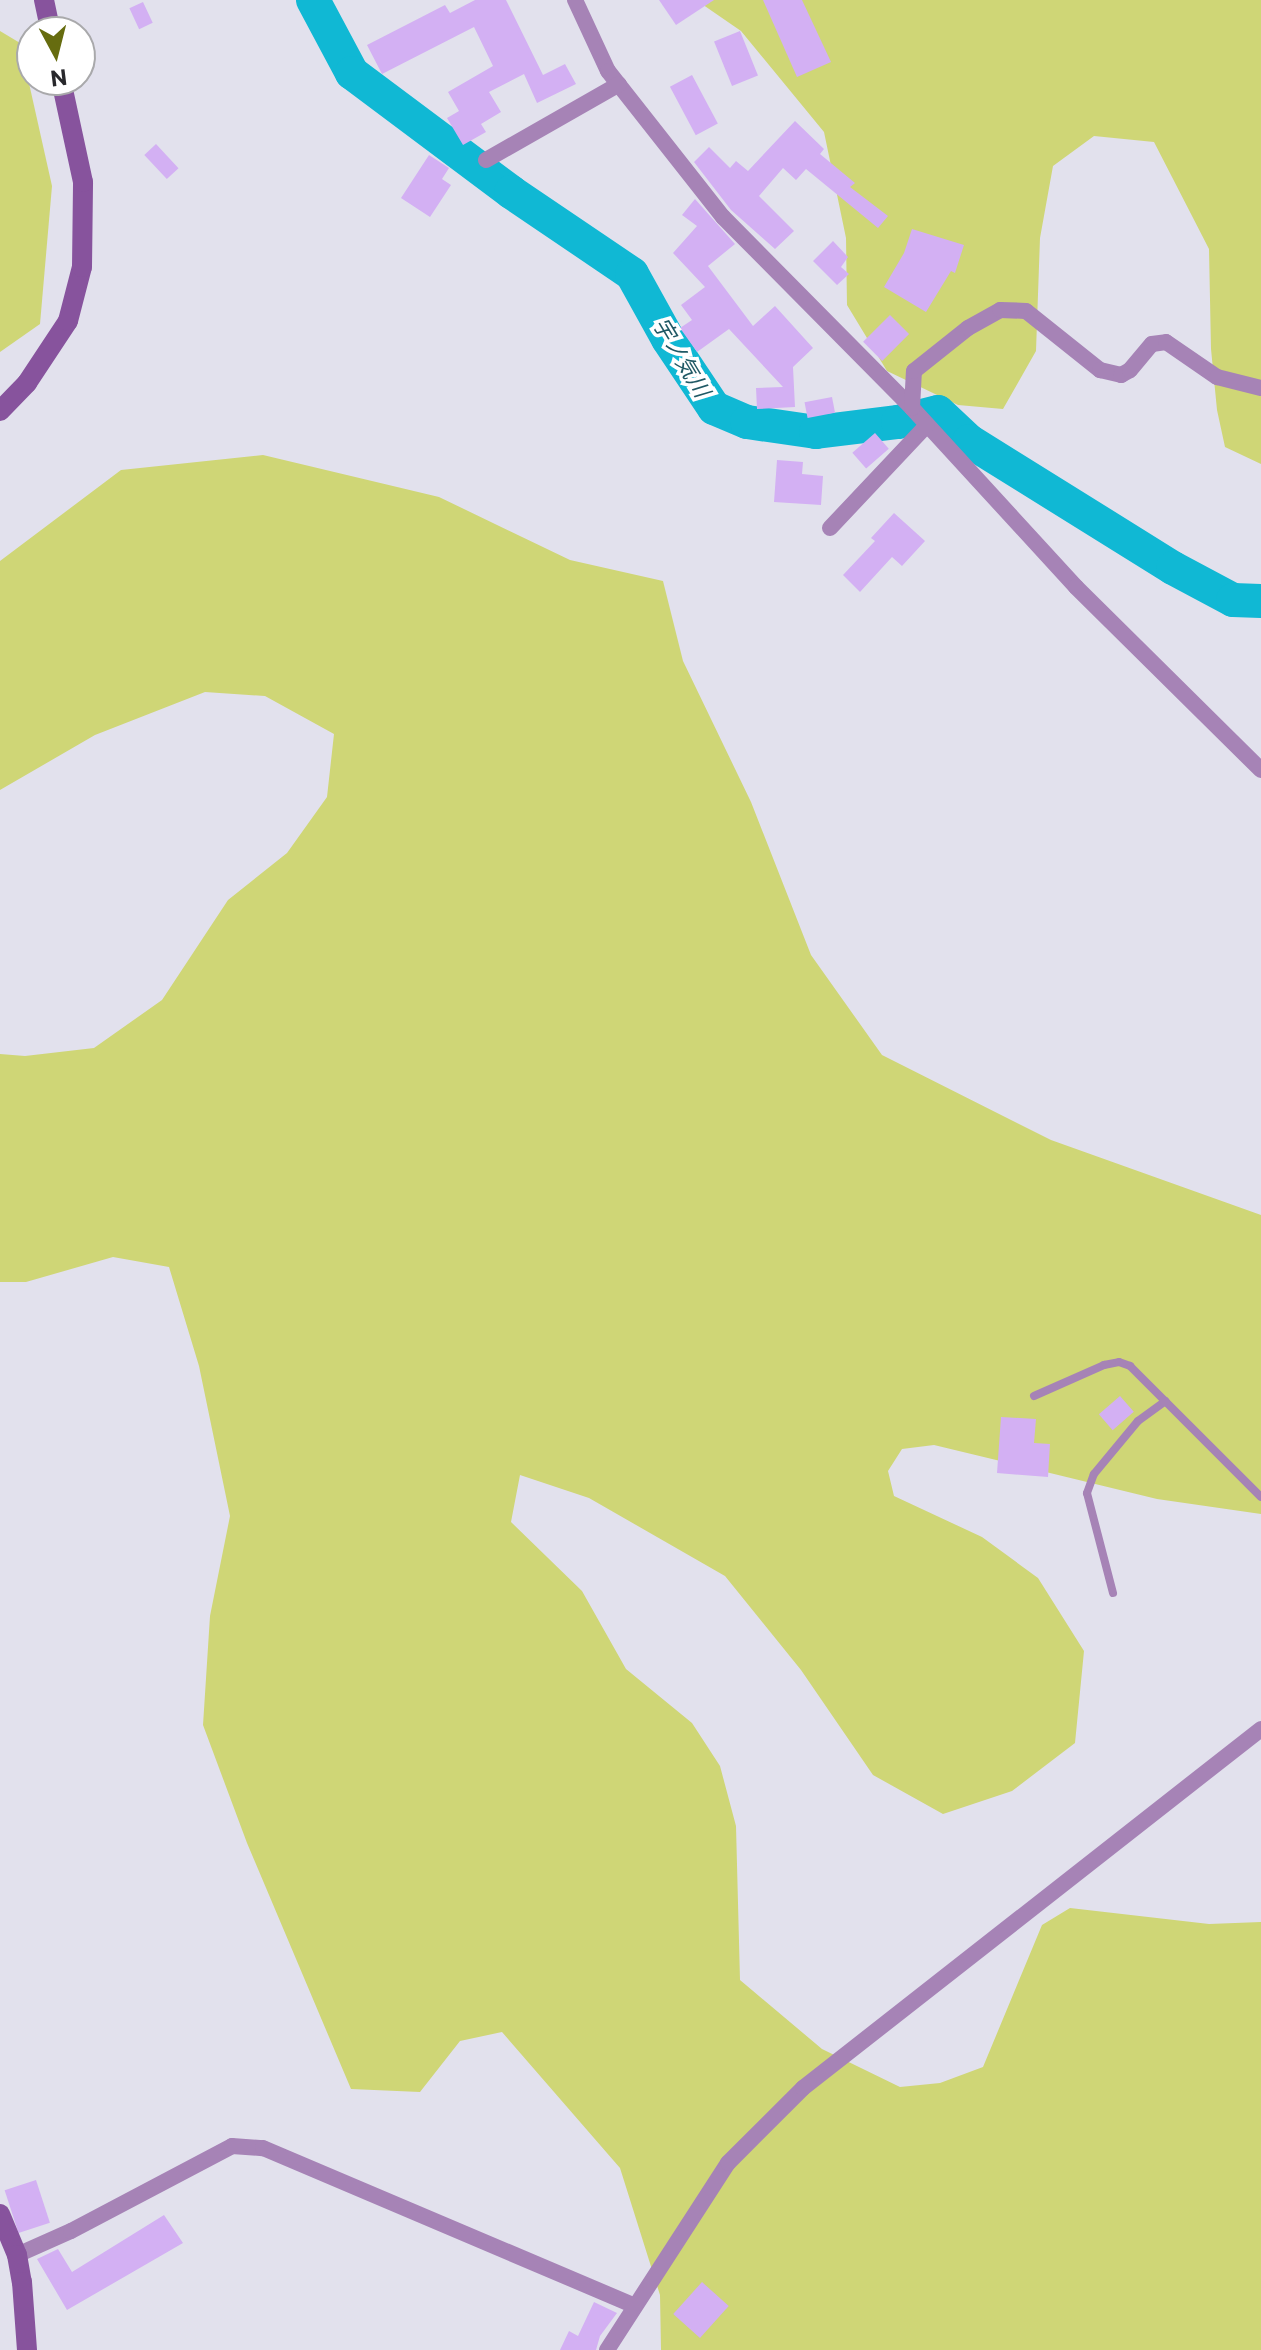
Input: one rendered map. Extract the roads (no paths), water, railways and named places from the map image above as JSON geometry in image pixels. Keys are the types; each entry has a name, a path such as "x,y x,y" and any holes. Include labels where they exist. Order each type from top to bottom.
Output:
{"main road":[{"path":"0,411 27,383 68,321 82,267 83,182 64,96"},
{"path":"0,2214 17,2255 27,2350"}],"street":[{"path":"575,0 608,71 723,217 912,408 1076,587 1261,770"},
{"path":"486,160 619,84"},
{"path":"912,408 914,371 968,328 1000,310 1026,311 1100,370 1121,375 1130,370 1152,344 1166,342 1217,377 1261,388"},
{"path":"830,528 927,425"},
{"path":"607,2350 633,2305 728,2163 803,2088 1261,1729"},
{"path":"17,2255 71,2231 232,2146 263,2148 633,2305"}],"lane":[{"path":"1034,1396 1104,1365 1119,1362 1130,1366 1261,1497"},
{"path":"1113,1593 1087,1493 1094,1474 1138,1421 1166,1401"}],"waterway":[{"name":"宇ノ気川","path":"313,0 352,73 511,192 632,274 668,339 714,408 747,422 816,432 898,422 938,412 969,441 1173,568 1233,600 1261,601"}]}
